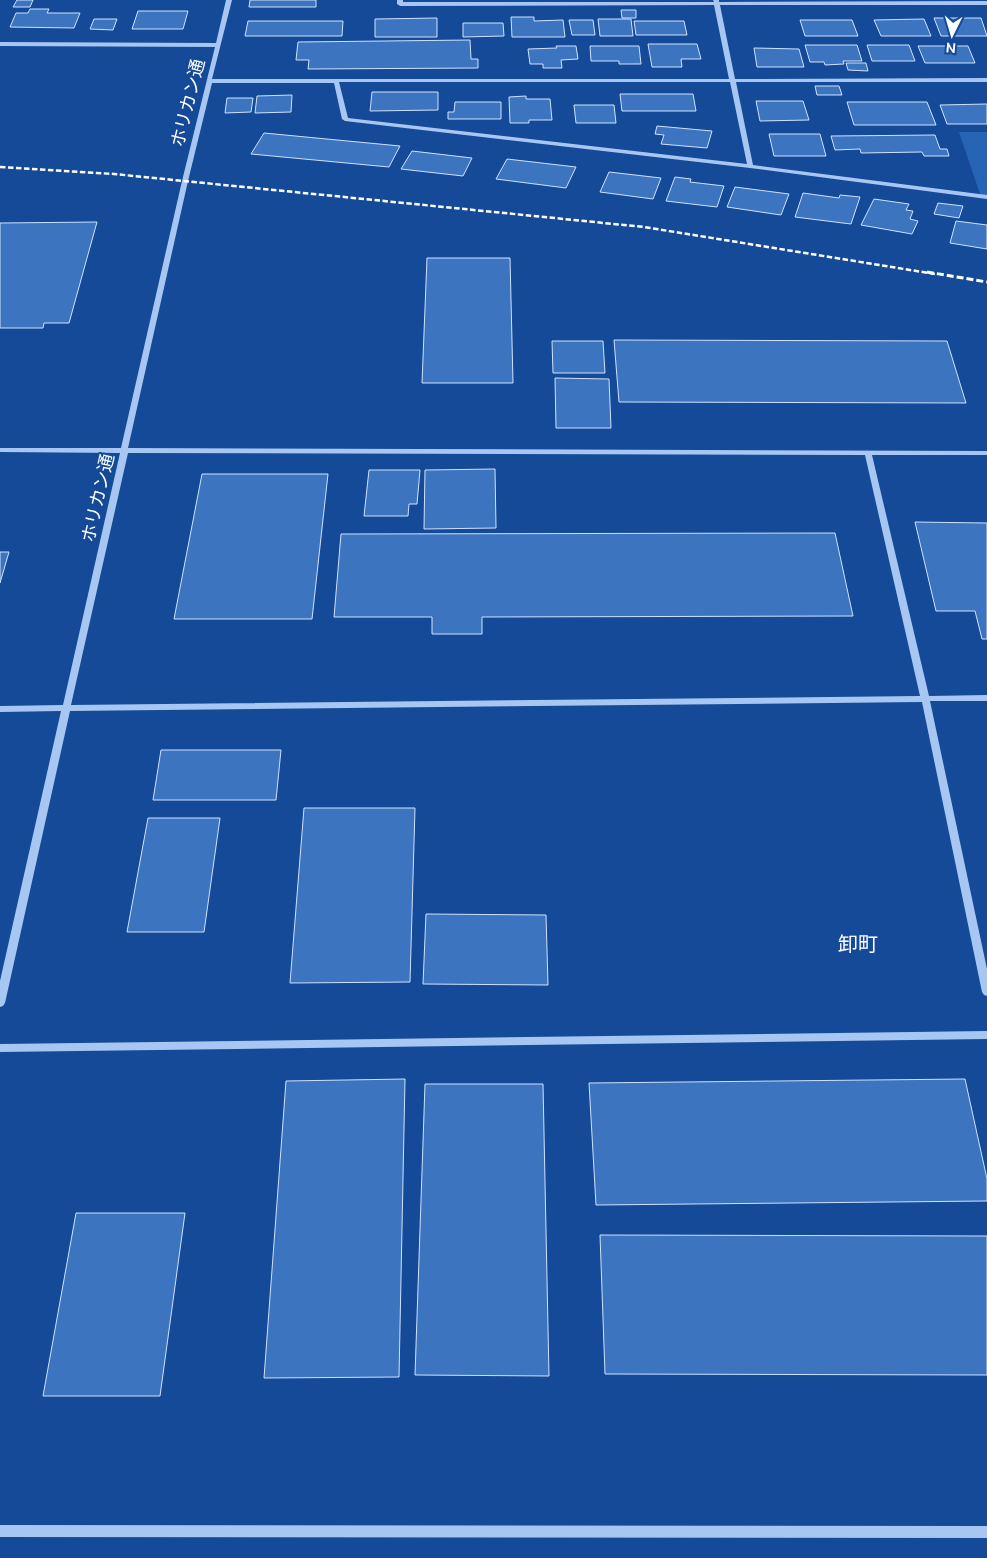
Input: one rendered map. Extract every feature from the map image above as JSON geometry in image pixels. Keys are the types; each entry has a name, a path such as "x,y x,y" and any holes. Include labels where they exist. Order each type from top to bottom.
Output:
{"street":[{"name":"ホリカン通","path":"0,1003 124,450 229,0"},
{"path":"400,0 400,4 987,3"},
{"path":"716,2 750,166"},
{"path":"0,44 218,46"},
{"path":"336,80 345,119 750,166 987,197"},
{"path":"209,81 987,80"},
{"path":"0,450 987,452"},
{"path":"868,453 925,698 987,992"},
{"path":"0,709 66,710 987,698"},
{"path":"0,1048 987,1035"},
{"path":"0,1531 987,1532"}],"shaded area":[{"path":"959,132 987,132 987,197 981,197"}],"building":[{"path":"17,0 33,0 30,7 13,7"},
{"path":"250,0 316,0 316,7 249,7"},
{"path":"30,9 49,9 47,13 80,13 74,28 10,27 16,13 28,13"},
{"path":"621,10 636,10 636,18 622,18"},
{"path":"138,11 188,11 183,29 132,29"},
{"path":"511,17 534,17 534,21 563,20 565,37 512,37"},
{"path":"437,18 437,37 375,37 375,19"},
{"path":"934,18 981,18 987,36 941,36"},
{"path":"94,19 117,19 113,30 90,29"},
{"path":"598,19 631,19 633,36 600,36"},
{"path":"924,19 931,36 881,36 874,20"},
{"path":"569,20 593,20 595,35 572,35"},
{"path":"800,20 852,20 858,36 805,36"},
{"path":"248,21 343,21 342,36 245,36"},
{"path":"634,21 684,21 687,35 636,35"},
{"path":"463,23 503,23 504,36 463,37"},
{"path":"470,40 471,59 478,59 478,68 308,69 309,60 296,60 298,42"},
{"path":"648,44 697,44 701,59 681,59 682,67 652,67"},
{"path":"805,45 857,45 862,61 843,61 844,64 825,65 824,62 810,62"},
{"path":"867,45 909,45 915,61 872,61"},
{"path":"556,46 576,46 578,59 561,60 562,68 543,68 543,64 530,64 528,49 557,48"},
{"path":"590,46 639,46 641,64 619,64 619,61 591,61"},
{"path":"918,46 968,46 975,63 925,63"},
{"path":"754,48 799,49 804,67 757,67"},
{"path":"846,63 866,63 868,71 848,70"},
{"path":"815,86 839,86 842,95 817,95"},
{"path":"372,92 438,92 438,110 370,111"},
{"path":"620,94 693,94 696,111 622,111"},
{"path":"292,95 291,112 255,113 257,96"},
{"path":"526,96 526,99 550,99 552,120 529,120 529,123 510,123 509,97"},
{"path":"227,98 253,98 251,112 225,113"},
{"path":"756,101 803,101 809,120 760,121"},
{"path":"455,102 501,102 501,119 448,119 448,112 454,112"},
{"path":"847,102 927,102 936,125 854,125"},
{"path":"987,104 987,124 947,124 940,105"},
{"path":"574,105 614,105 616,123 576,123"},
{"path":"657,126 712,131 707,148 661,144 664,135 655,134"},
{"path":"264,133 400,146 389,167 251,154"},
{"path":"769,134 820,134 826,156 774,156"},
{"path":"935,135 940,149 947,149 949,156 924,156 922,152 861,153 860,149 835,150 831,136"},
{"path":"412,151 472,158 463,176 401,169"},
{"path":"507,159 576,167 566,188 496,179"},
{"path":"609,172 661,178 653,199 600,192"},
{"path":"675,177 691,179 690,182 724,186 717,207 666,201"},
{"path":"735,187 789,194 781,215 727,207"},
{"path":"803,193 839,198 840,195 860,197 851,224 795,217"},
{"path":"874,199 909,204 906,210 913,211 910,219 918,221 912,234 861,225"},
{"path":"938,203 963,206 959,218 934,214"},
{"path":"956,221 987,225 987,249 950,243"},
{"path":"97,222 69,323 44,323 43,328 0,328 0,223"},
{"path":"427,258 510,258 513,383 422,383"},
{"path":"614,340 947,341 966,403 619,402"},
{"path":"552,341 603,341 605,373 553,373"},
{"path":"555,378 609,379 611,428 556,428"},
{"path":"495,469 496,528 424,529 425,470"},
{"path":"369,470 420,470 417,504 409,504 408,516 364,516"},
{"path":"202,474 328,474 312,619 174,619"},
{"path":"915,522 987,523 987,639 982,639 975,611 936,611"},
{"path":"835,533 853,616 482,617 482,634 432,634 432,617 334,617 341,534"},
{"path":"0,552 9,552 0,583"},
{"path":"161,750 281,750 276,800 153,800"},
{"path":"304,808 415,808 410,982 290,983"},
{"path":"148,818 220,818 204,932 127,932"},
{"path":"426,914 546,915 548,985 423,984"},
{"path":"405,1079 399,1377 264,1378 286,1081"},
{"path":"965,1079 987,1179 987,1201 596,1205 589,1083"},
{"path":"425,1084 543,1084 549,1376 415,1375"},
{"path":"76,1213 185,1213 160,1396 43,1396"},
{"path":"600,1235 987,1236 987,1375 605,1374"}],"railway":[{"path":"0,167 114,174 644,227 935,274"},
{"path":"927,272 987,282"}],"district":[{"name":"卸町","path":"858,944"}]}
